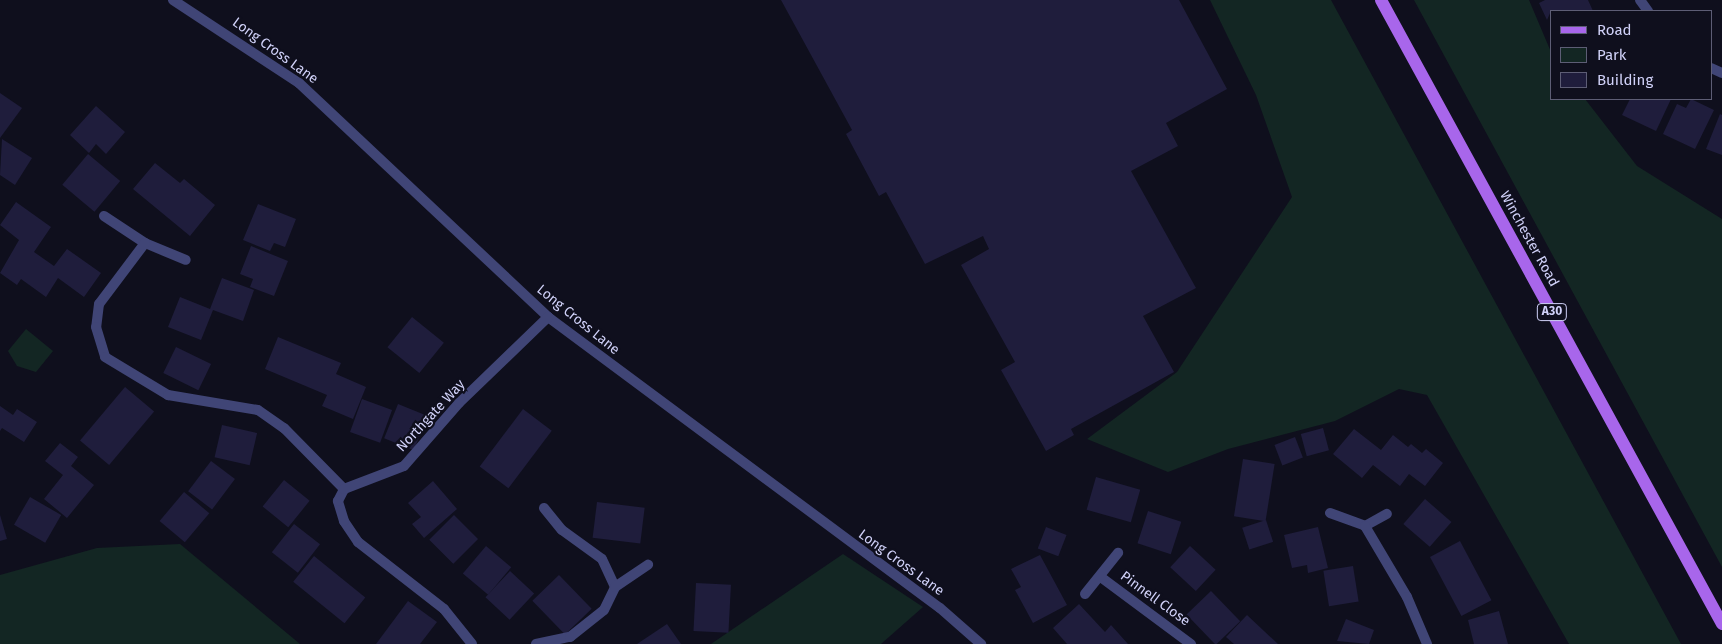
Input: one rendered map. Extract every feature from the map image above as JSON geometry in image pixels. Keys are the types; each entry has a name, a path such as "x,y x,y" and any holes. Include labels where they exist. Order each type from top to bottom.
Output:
{"main road":[{"name":"Winchester Road","path":"1381,0 1722,624"}],"street":[{"name":"Long Cross Lane","path":"173,0 299,82 548,317 940,608 981,644"},
{"path":"104,216 145,243 186,260"},
{"path":"145,243 99,304 96,327 105,357 168,396 258,410 284,428 344,489 338,501 358,542 444,609 472,644"},
{"name":"Northgate Way","path":"344,489 404,466 548,317"},
{"path":"544,508 562,530 602,559 615,587"},
{"path":"1330,513 1365,526 1407,597 1427,644"},
{"path":"1365,526 1387,514"},
{"name":"Pinnell Close","path":"1085,594 1102,578 1118,553"},
{"path":"536,644 570,637 604,610 615,587 648,565"},
{"name":"Pinnell Close","path":"1102,578 1191,644"}],"green space":[{"path":"1210,0 1331,0 1681,644 1569,644 1427,395 1399,389 1335,421 1228,449 1168,472 1087,439 1177,372 1292,197 1256,95"},
{"path":"1414,0 1529,0 1550,50 1550,100 1586,100 1637,166 1722,219 1722,567"},
{"path":"26,329 53,351 36,372 17,366 8,351"},
{"path":"180,544 300,644 0,644 0,575 97,548"},
{"path":"843,554 923,607 881,644 711,644"}],"building":[{"path":"781,0 1179,0 1227,89 1166,123 1178,146 1131,171 1196,288 1143,316 1174,372 1071,429 1074,435 1046,451 1001,370 1015,362 961,265 989,249 983,236 925,264 886,192 879,196 846,134 852,130"},
{"path":"1545,0 1588,0 1593,10 1550,10 1547,20 1539,3"},
{"path":"0,93 22,108 0,138"},
{"path":"1630,100 1671,100 1656,131 1622,115"},
{"path":"1690,100 1693,100 1714,110 1695,149 1663,134 1677,104 1686,108"},
{"path":"96,106 125,132 106,154 96,144 89,153 70,135"},
{"path":"1720,114 1722,115 1722,155 1706,149"},
{"path":"2,139 32,158 15,185 0,175"},
{"path":"88,154 120,181 94,212 62,185"},
{"path":"155,163 180,183 184,179 215,205 190,236 133,189"},
{"path":"16,202 51,227 34,252 54,266 67,249 101,273 84,297 58,278 46,297 21,279 17,285 0,273 19,240 0,225"},
{"path":"258,204 296,219 285,247 274,243 270,251 243,240"},
{"path":"251,246 288,261 274,296 250,287 253,279 240,274"},
{"path":"222,278 254,290 243,321 213,310 201,340 168,327 180,297 210,309"},
{"path":"412,317 444,343 419,373 387,347"},
{"path":"278,337 341,363 336,374 366,387 353,419 322,406 327,395 265,369"},
{"path":"176,347 211,364 198,390 163,373"},
{"path":"125,387 154,411 109,465 80,441"},
{"path":"362,399 392,410 380,443 350,432"},
{"path":"398,404 428,416 414,450 384,438"},
{"path":"0,406 13,415 17,409 37,422 24,442 2,428 0,431"},
{"path":"523,409 552,431 508,488 480,467"},
{"path":"222,425 257,433 250,465 215,457"},
{"path":"1323,428 1329,450 1307,456 1301,434"},
{"path":"1354,429 1381,450 1393,435 1408,447 1411,444 1422,453 1426,449 1443,463 1425,486 1409,474 1400,486 1373,465 1362,478 1333,454"},
{"path":"1295,437 1303,458 1282,465 1274,445"},
{"path":"60,443 78,457 71,466 94,485 67,518 44,499 63,475 45,461"},
{"path":"1243,459 1275,464 1266,521 1234,516"},
{"path":"211,461 235,479 212,509 188,491"},
{"path":"1096,477 1140,490 1131,522 1087,510"},
{"path":"284,480 310,501 288,527 263,506"},
{"path":"433,481 457,509 424,538 412,524 421,517 408,503"},
{"path":"184,492 209,513 185,542 160,521"},
{"path":"30,497 61,515 45,543 14,525"},
{"path":"1425,499 1451,522 1430,547 1403,524"},
{"path":"597,502 645,508 640,544 593,538"},
{"path":"1148,511 1181,522 1171,554 1137,543"},
{"path":"0,515 7,539 0,541"},
{"path":"454,515 478,539 453,564 429,540"},
{"path":"1266,520 1273,542 1249,550 1242,528"},
{"path":"294,524 320,544 298,573 272,552"},
{"path":"1046,527 1067,535 1058,556 1038,548"},
{"path":"1318,527 1328,568 1308,573 1307,565 1292,568 1284,535"},
{"path":"1460,541 1491,600 1461,616 1430,557"},
{"path":"486,546 511,567 488,595 463,574"},
{"path":"1190,546 1216,570 1196,591 1170,567"},
{"path":"1040,555 1067,605 1033,623 1015,590 1021,587 1011,569"},
{"path":"314,556 365,598 345,623 293,582"},
{"path":"1353,566 1359,602 1329,606 1323,571"},
{"path":"510,571 534,594 510,620 485,597"},
{"path":"559,575 592,609 565,635 532,601"},
{"path":"696,583 731,585 728,633 693,631"},
{"path":"1211,591 1240,621 1215,644 1187,615"},
{"path":"408,601 437,622 420,644 376,644"},
{"path":"1079,604 1105,632 1111,625 1128,644 1067,644 1053,628"},
{"path":"1499,611 1508,644 1474,644 1468,620"},
{"path":"1247,615 1278,644 1234,644 1226,637"},
{"path":"1346,619 1374,630 1369,644 1337,641"},
{"path":"667,624 681,644 637,644"}]}
